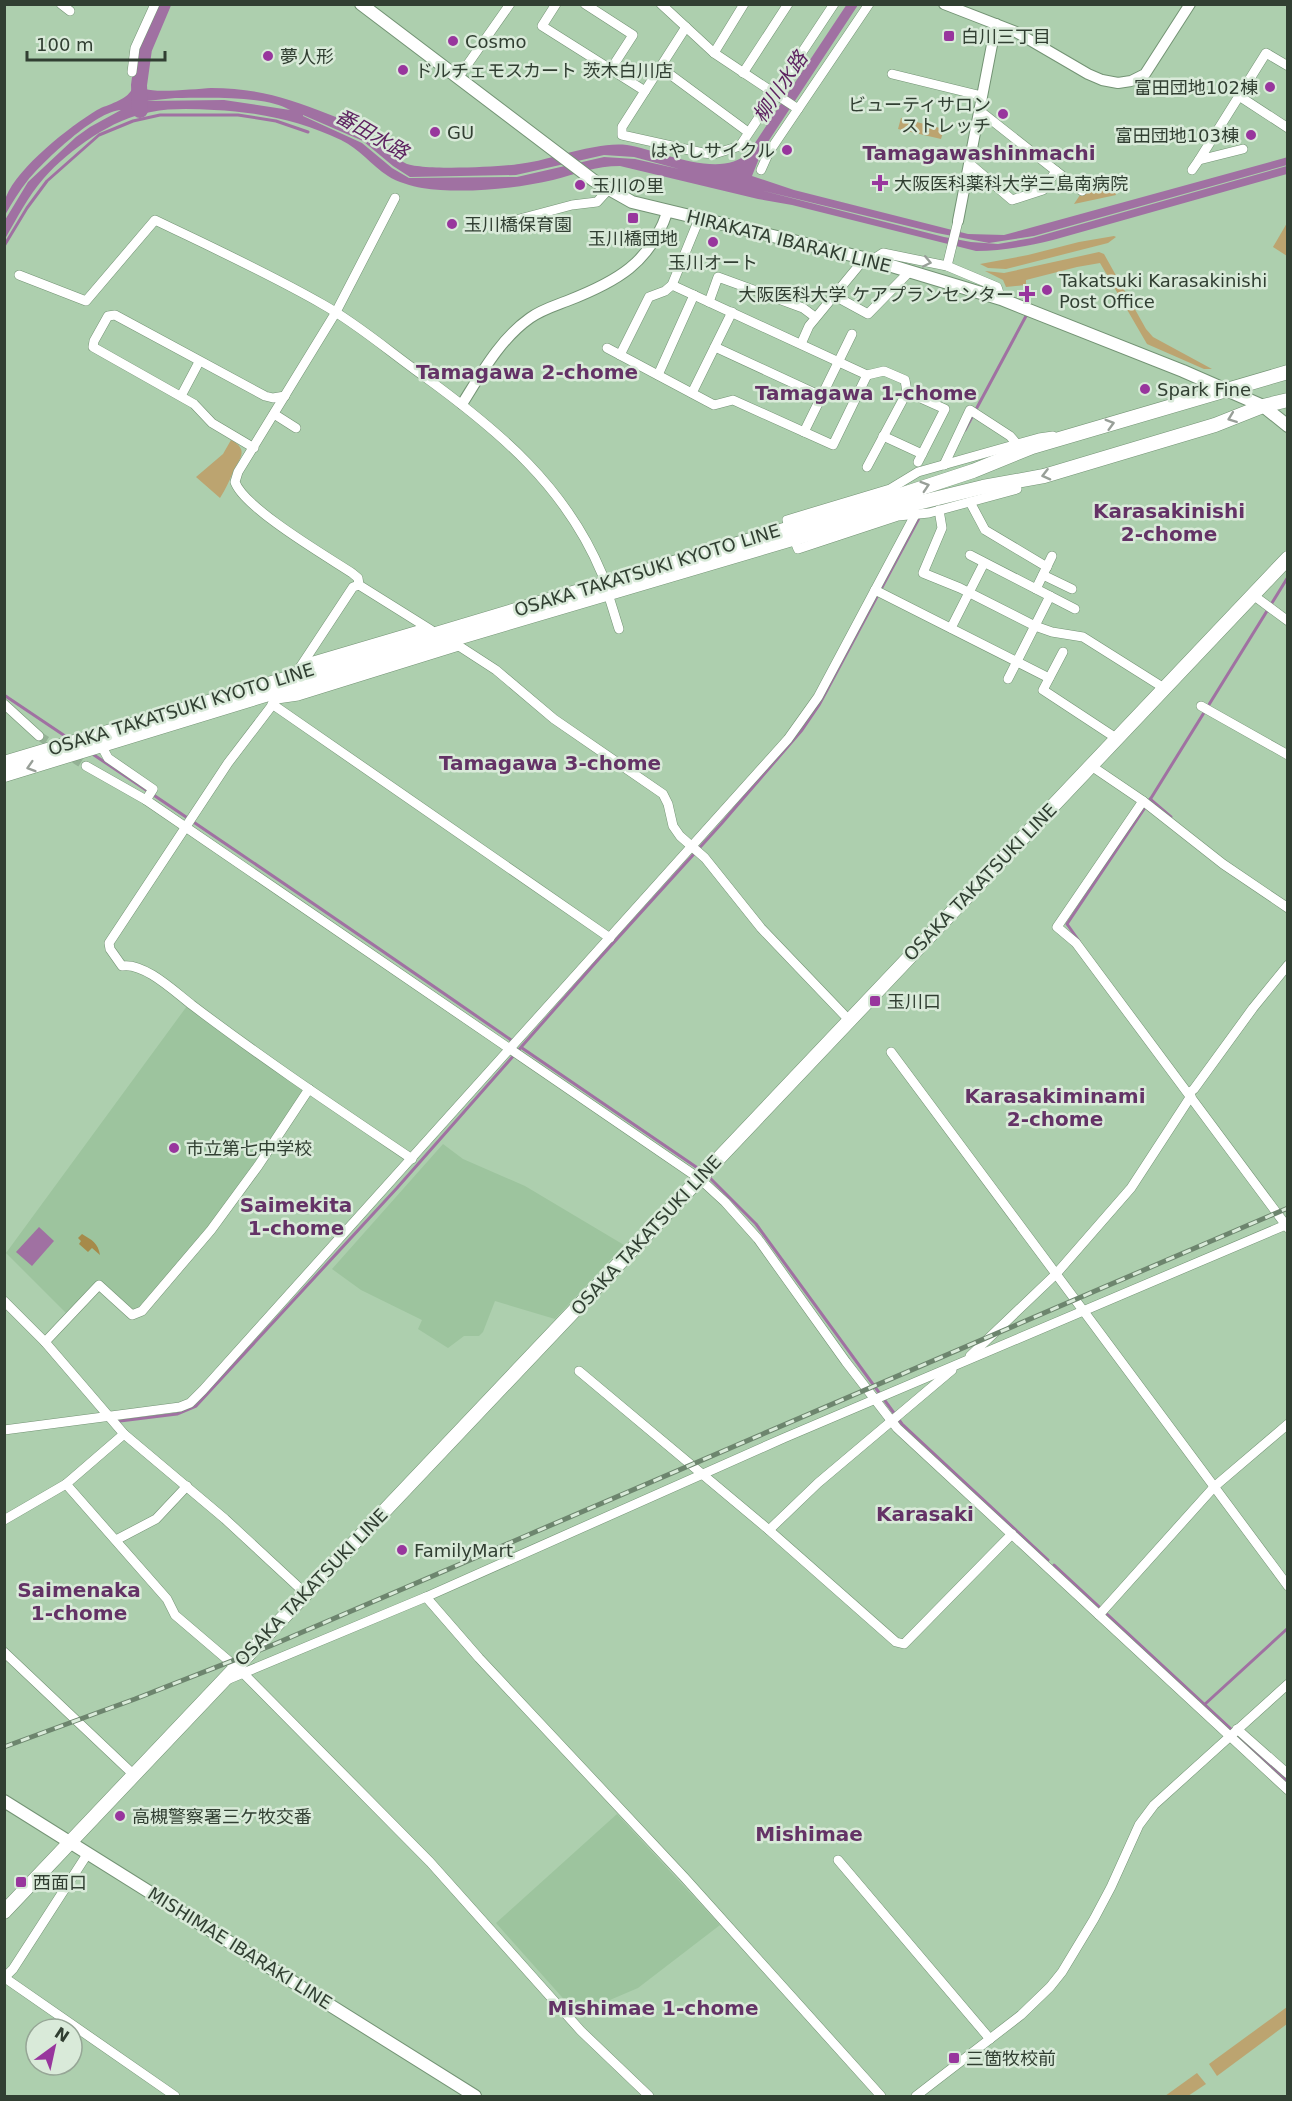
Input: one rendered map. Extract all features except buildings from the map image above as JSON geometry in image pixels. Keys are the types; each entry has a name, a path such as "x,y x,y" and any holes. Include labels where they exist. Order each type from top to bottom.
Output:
{"main road":[{"name":"HIRAKATA IBARAKI LINE","path":"361,4 553,151 608,190 632,202 869,259 1001,299 1183,371 1263,406 1287,426"},
{"name":"OSAKA TAKATSUKI KYOTO LINE","path":"4,763 300,669 891,498 973,471 1032,447 1287,372"},
{"name":"OSAKA TAKATSUKI KYOTO LINE","path":"4,775 101,745 278,697 897,508 983,487 1044,476 1287,400"},
{"name":"OSAKA TAKATSUKI LINE","path":"4,1912 220,1682 239,1670 306,1594 1287,558"},
{"name":"MISHIMAE IBARAKI LINE","path":"4,1801 475,2097"}],"street":[{"path":"61,4 69,11"},
{"path":"132,72 135,48 155,4"},
{"path":"458,78 510,4"},
{"path":"556,4 542,26 645,91"},
{"path":"585,4 633,35 611,69"},
{"path":"661,4 714,53 795,107"},
{"path":"714,53 744,4"},
{"path":"743,73 788,4"},
{"path":"686,27 621,127 622,135 714,154 740,146 777,95 834,4"},
{"path":"761,170 795,107 869,4"},
{"path":"944,4 1016,32 1088,74 1118,83 1131,81 1146,74 1190,4"},
{"path":"948,262 970,164 996,24"},
{"path":"1192,170 1266,53 1287,66"},
{"path":"660,67 748,132"},
{"path":"892,74 982,96"},
{"path":"1239,96 1287,128"},
{"path":"980,111 1082,191"},
{"path":"1199,160 1243,149"},
{"path":"970,164 1012,200 1043,190 1056,171"},
{"path":"496,225 572,205 597,202 608,190"},
{"path":"300,669 428,629 359,585 358,578 352,573 258,510 236,485 236,475 336,312 395,198"},
{"path":"462,404 510,336 527,320 541,310 568,301 610,281 638,263 657,238 668,210"},
{"path":"620,355 649,297 665,291 672,285 699,219"},
{"path":"19,274 87,301 155,220 336,312 462,404 513,448 556,494 578,525 602,574"},
{"path":"801,344 815,317 869,259 883,253 948,262 997,287 1001,299"},
{"path":"835,296 868,314 910,271"},
{"path":"709,302 718,277 803,308 815,317"},
{"path":"672,285 867,375 884,371 905,380 907,392 867,467"},
{"path":"658,375 694,295"},
{"path":"692,393 732,312"},
{"path":"254,448 212,423 181,396 93,346 108,316 115,315 265,396 273,398 285,396"},
{"path":"804,432 852,334"},
{"path":"715,347 821,396"},
{"path":"607,348 714,405 733,400 833,445 867,375"},
{"path":"181,396 200,362"},
{"path":"883,436 920,458 945,409 907,392"},
{"path":"944,465 970,410 1010,436 1017,444"},
{"path":"274,414 296,428"},
{"path":"788,524 787,520 890,489 918,472 1039,438 1076,434"},
{"path":"796,544 798,549 898,516 939,510 1017,489"},
{"path":"970,502 985,530 1072,589"},
{"path":"939,510 942,528 923,573 1035,626 1052,632 1083,637 1164,688"},
{"path":"4,1430 180,1407 190,1403 511,1049 801,723 818,697 915,515"},
{"path":"970,555 1076,609"},
{"path":"1036,589 1052,556"},
{"path":"951,628 984,563"},
{"path":"359,585 353,587 300,669 228,763 109,943 110,949 122,966 130,964 158,978 238,1040 412,1159"},
{"path":"875,590 1049,678"},
{"path":"1253,595 1287,621"},
{"path":"1008,679 1050,596"},
{"path":"610,600 619,629"},
{"path":"278,697 298,696 459,646 496,670 554,719 663,794 673,826 705,858 761,928 849,1020"},
{"path":"1063,652 1043,690 1116,738"},
{"path":"278,697 610,938"},
{"path":"4,704 39,736"},
{"path":"1201,706 1287,755"},
{"path":"101,745 108,758 153,789 146,800"},
{"path":"1090,765 1143,801 1223,864 1287,908"},
{"path":"86,766 146,800 699,1179 725,1202 758,1239 846,1362 897,1428 1099,1615 1234,1733 1287,1774"},
{"path":"239,1670 426,1598 701,1474 1287,1226 1076,944 1057,927 1143,801"},
{"path":"769,1530 818,1483 960,1364 1056,1274 1131,1188 1194,1089 1287,965"},
{"path":"891,1052 1287,1586"},
{"path":"45,1342 99,1285 132,1315 142,1311 211,1230 258,1166 309,1089"},
{"path":"4,1302 45,1342 124,1434 187,1486 306,1594"},
{"path":"579,1371 769,1530 896,1642 904,1644 1012,1534"},
{"path":"1099,1615 1214,1487 1287,1424"},
{"path":"4,1520 66,1484 124,1434"},
{"path":"66,1484 167,1599 175,1615 239,1670 430,1862 581,2031 649,2097"},
{"path":"116,1540 156,1519 187,1486"},
{"path":"426,1598 479,1658 684,1877 881,2097"},
{"path":"4,1652 134,1775"},
{"path":"916,2097 1021,2015 1050,1987 1062,1972 1111,1887 1139,1825 1154,1805 1287,1684"},
{"path":"1234,1733 1287,1790"},
{"path":"88,1853 5,1978 175,2097"},
{"path":"838,1860 990,2038"}],"shaded area":[{"path":"847,4 858,5 762,151 752,176 794,190 968,234 1004,235 1288,157 1287,165 1034,236 989,243 937,233 760,190 944,237 971,242 998,244 1032,238 1287,166 1287,174 1053,240 1015,248 976,251 792,205 620,166 594,169 553,180 505,188 454,191 422,188 392,178 348,144 311,128 247,113 174,109 137,115 107,128 79,146 54,167 38,185 5,239 5,220 28,182 76,137 121,110 111,112 85,127 58,149 28,180 5,215 5,199 21,173 73,127 97,110 121,99 132,89 167,91 227,88 271,95 351,123 387,145 402,162 426,167 519,164 585,149 615,145 627,145 707,164 723,164 737,160 749,152","holes":["175,98 251,100 279,105 290,110 224,100 146,101","303,115 363,141 410,177 516,175 604,155 634,157 679,169 635,159 604,157 517,177 409,178 392,168 362,143"]},
{"path":"901,118 944,129 941,139 898,129"},
{"path":"1107,180 1114,188 1116,195 1074,204 1084,189"},
{"path":"1287,223 1287,256 1273,247"},
{"path":"1116,237 1108,243 1006,269 988,268 980,264 1079,242"},
{"path":"1099,252 1104,254 1146,329 1153,337 1212,369 1204,369 1147,344 1100,263 1026,280 1026,285 1006,287 1003,280 985,271 1004,273"},
{"path":"231,440 242,451 220,498 196,477 223,454"},
{"name":"市立第七中学校","path":"187,1006 305,1089 213,1222 140,1309 131,1310 98,1280 67,1314 6,1253"},
{"path":"443,1144 463,1159 525,1186 624,1245 555,1319 495,1301 483,1332 479,1336 464,1336 448,1348 418,1329 422,1320 361,1290 332,1269"},
{"path":"39,1227 54,1241 32,1266 16,1252"},
{"path":"82,1234 94,1242 100,1255 92,1248 88,1252 79,1244 81,1241 78,1238"},
{"path":"617,1814 720,1925 638,1988 577,2014 496,1923"},
{"path":"1287,2007 1287,2024 1217,2076 1209,2064"},
{"path":"1197,2073 1206,2084 1188,2096 1165,2096"}],"waterway":[{"path":"140,110 139,85 144,49 163,4"},
{"path":"4,246 47,181 99,135 133,121 160,115 238,115 276,121 308,132"},
{"path":"965,430 1026,316"},
{"path":"120,1421 177,1414 196,1406 397,1188 722,823 802,730 819,705 926,505"},
{"path":"1079,941 1067,924 1148,803 1288,577"},
{"path":"4,695 68,738"},
{"path":"91,753 514,1042"},
{"path":"1150,799 1171,817"},
{"path":"522,1048 702,1171"},
{"path":"707,1175 756,1224 902,1424 1048,1560"},
{"path":"1054,1565 1288,1782"},
{"path":"1204,1705 1288,1628"}],"tunnel":[{"path":"39,736 86,766"}],"railway":[{"path":"4,1747 270,1646 1288,1208"}],"place":[{"name":"白川三丁目","path":"949,36"},
{"name":"Cosmo","path":"453,41"},
{"name":"夢人形","path":"268,56"},
{"name":"ドルチェモスカート 茨木白川店","path":"403,70"},
{"name":"富田団地102棟","path":"1270,87"},
{"name":"ビューティサロン ストレッチ","path":"1003,114"},
{"name":"GU","path":"435,132"},
{"name":"富田団地103棟","path":"1251,135"},
{"name":"はやしサイクル","path":"787,150"},
{"name":"大阪医科薬科大学三島南病院","path":"880,183"},
{"name":"玉川の里","path":"580,185"},
{"name":"玉川橋団地","path":"633,218"},
{"name":"玉川橋保育園","path":"452,224"},
{"name":"玉川オート","path":"713,242"},
{"name":"Takatsuki Karasakinishi Post Office","path":"1047,290"},
{"name":"大阪医科大学 ケアプランセンター","path":"1027,294"},
{"name":"Spark Fine","path":"1145,389"},
{"name":"玉川口","path":"875,1001"},
{"name":"市立第七中学校","path":"174,1148"},
{"name":"FamilyMart","path":"402,1550"},
{"name":"高槻警察署三ケ牧交番","path":"120,1816"},
{"name":"西面口","path":"21,1882"},
{"name":"三箇牧校前","path":"954,2058"}],"district":[{"name":"Tamagawashinmachi","path":"979,153"},
{"name":"Tamagawa 2-chome","path":"527,372"},
{"name":"Tamagawa 1-chome","path":"866,393"},
{"name":"Karasakinishi 2-chome","path":"1169,522"},
{"name":"Tamagawa 3-chome","path":"550,763"},
{"name":"Karasakiminami 2-chome","path":"1055,1108"},
{"name":"Saimekita 1-chome","path":"296,1216"},
{"name":"Karasaki","path":"925,1514"},
{"name":"Saimenaka 1-chome","path":"79,1602"},
{"name":"Mishimae","path":"809,1834"},
{"name":"Mishimae 1-chome","path":"653,2008"}],"water label":[{"name":"柳川水路","path":"780,87"},
{"name":"番田水路","path":"372,134"}]}
